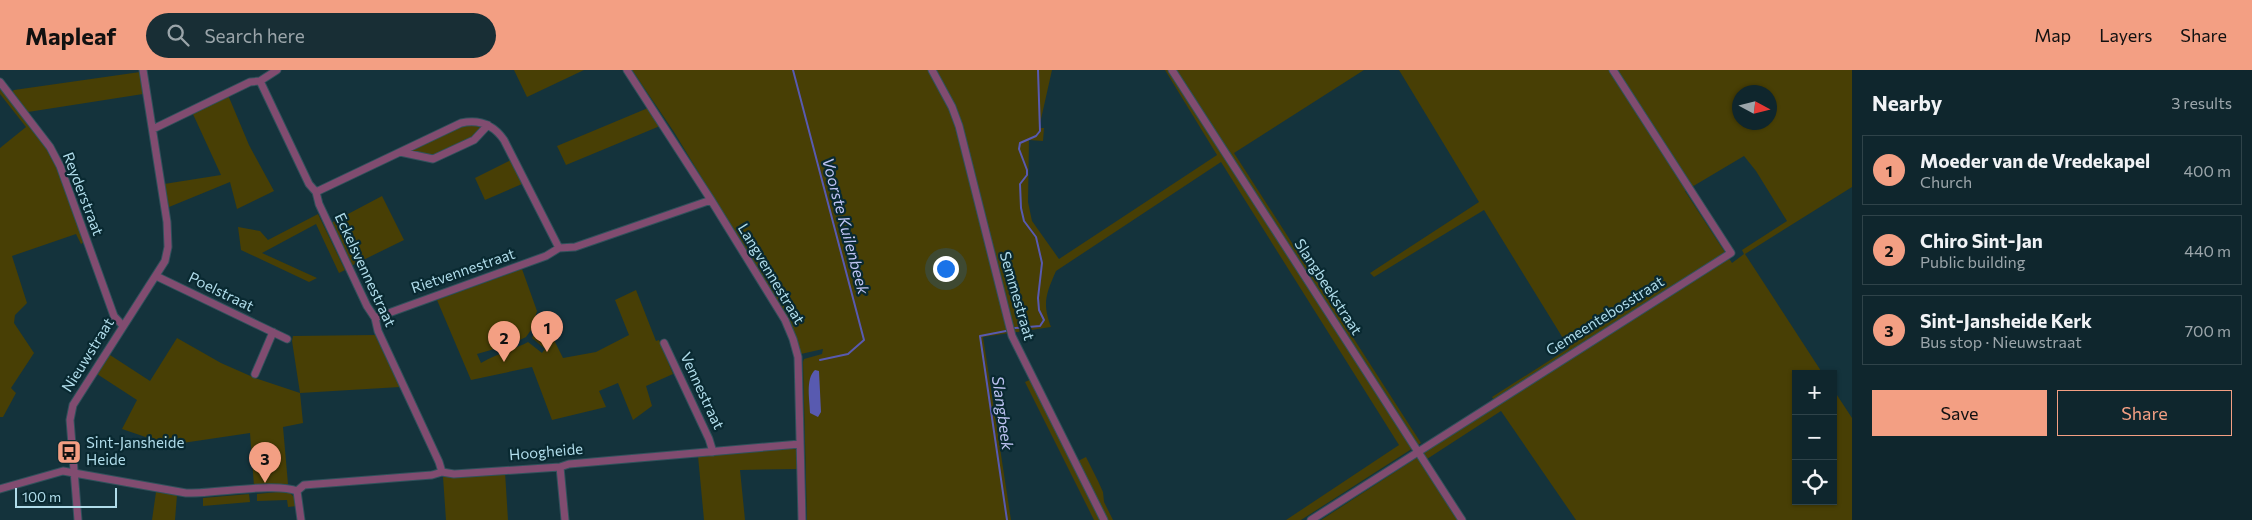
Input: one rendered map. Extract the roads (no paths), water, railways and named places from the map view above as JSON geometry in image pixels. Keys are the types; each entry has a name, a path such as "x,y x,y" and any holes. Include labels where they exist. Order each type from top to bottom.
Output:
{"street":[{"name":"Nieuwstraat","path":"78,520 70,420 73,405 165,261 169,235 143,70"},
{"path":"153,129 250,82 260,80 277,70"},
{"name":"Langvennestraat","path":"627,70 711,200 785,320 794,339 798,357 802,520"},
{"name":"Semmestraat","path":"932,70 952,107 959,126 1012,336 1104,520"},
{"name":"Slangbeekstraat","path":"1172,70 1462,520"},
{"name":"Gemeentebosstraat","path":"1311,520 1731,253 1612,70"},
{"name":"Eckelsvennestraat","path":"260,80 309,184 316,192 319,204 367,306 375,318 378,331 442,472"},
{"name":"Reyderstraat","path":"0,82 45,140 60,166 114,316 123,326"},
{"path":"316,192 461,123 479,122 498,131 504,140 559,248"},
{"path":"400,152 433,160 474,140 488,125"},
{"name":"Rietvennestraat","path":"375,318 546,256 559,248 575,247 711,200"},
{"name":"Poelstraat","path":"156,276 287,338"},
{"path":"255,374 273,332"},
{"name":"Vennestraat","path":"664,343 709,439 713,452"},
{"name":"Hoogheide","path":"297,491 304,485 432,475 442,472 454,474 560,466 800,444"},
{"path":"560,466 565,520"},
{"path":"0,489 63,471 186,493 204,494 283,487 297,491 301,520"}],"waterway":[{"name":"Voorste Kuilenbeek","path":"793,70 864,340 848,354 820,360"},
{"name":"Slangbeek","path":"1015,328 1040,326 1044,320 1039,310 1038,298 1042,263 1036,237 1024,221 1021,208 1020,184 1027,175 1027,170 1019,149 1020,143 1036,136 1040,131 1038,70"},
{"name":"Slangbeek","path":"1006,331 980,336 1007,520"}],"place":[{"name":"Moeder van de Vredekapel","path":"547,352"},
{"name":"Chiro Sint-Jan","path":"504,362"},
{"name":"Sint-Jansheide Heide","path":"69,452"},
{"name":"Sint-Jansheide Kerk","path":"265,483"}]}
